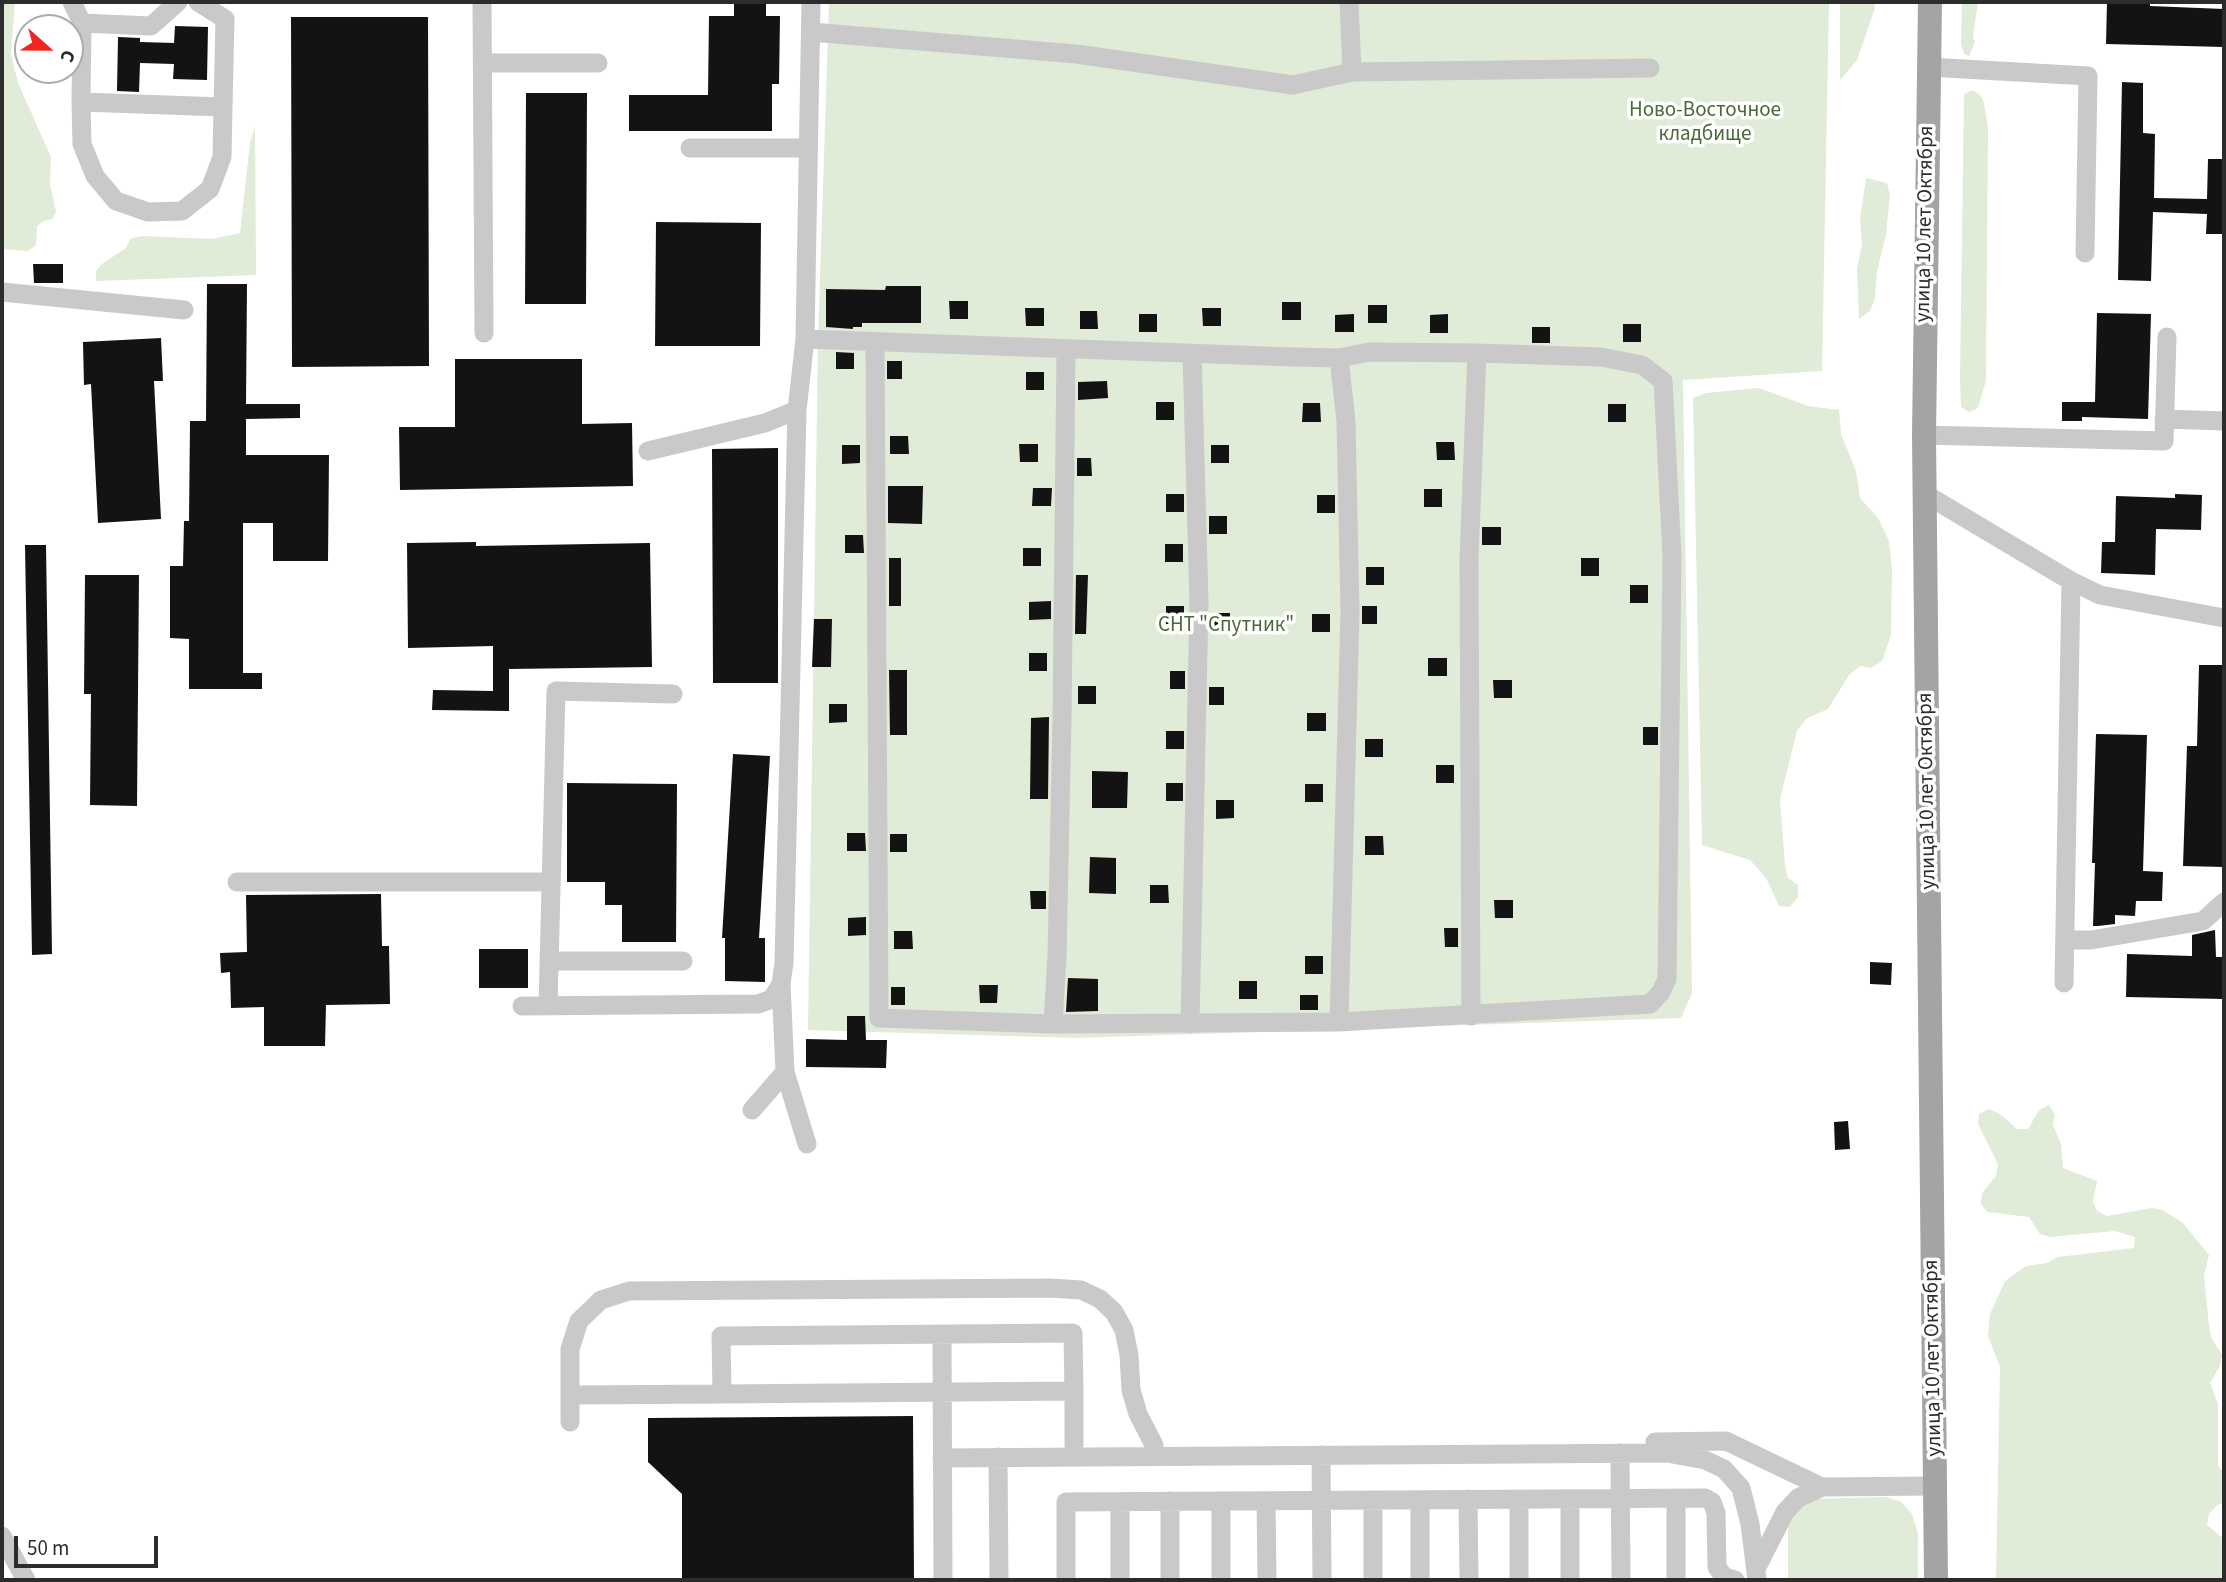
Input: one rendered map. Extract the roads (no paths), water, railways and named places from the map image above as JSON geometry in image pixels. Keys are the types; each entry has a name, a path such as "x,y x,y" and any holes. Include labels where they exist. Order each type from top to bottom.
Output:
{"main road":[{"name":"улица 10 лет Октября","path":"1930,2 1924,435 1936,1580"}],"street":[{"path":"84,23 151,26 178,2"},
{"path":"81,84 82,144 94,176 116,201 148,212 182,211 210,189 222,157 225,19 198,2"},
{"path":"482,2 484,333"},
{"path":"807,1144 785,1072 781,984 797,410 805,339 811,2"},
{"path":"1349,2 1352,72"},
{"path":"811,32 1076,54 1293,85 1352,72 1650,68"},
{"path":"483,63 598,63"},
{"path":"1928,68 2088,76 2085,253"},
{"path":"81,102 223,107"},
{"path":"690,148 807,148"},
{"path":"2,292 184,310"},
{"path":"1924,435 2164,441 2167,337"},
{"path":"805,339 1339,358 1369,352 1601,357 1642,365 1663,381 1672,555 1667,979 1661,992 1650,1004 1339,1022 1053,1024 879,1018 876,342"},
{"path":"1053,1024 1062,719 1066,349"},
{"path":"1190,1024 1199,602 1192,353"},
{"path":"1471,1016 1469,559 1477,353"},
{"path":"1339,358 1346,422 1350,612 1339,1022"},
{"path":"648,452 765,423 797,410"},
{"path":"2164,419 2224,421"},
{"path":"1925,494 2071,581 2100,594 2224,618"},
{"path":"2064,983 2071,581"},
{"path":"548,1006 556,691 673,694"},
{"path":"237,883 551,882"},
{"path":"2065,940 2091,940 2203,921 2224,902"},
{"path":"549,961 683,961"},
{"path":"522,1006 758,1004 772,999 781,984"},
{"path":"752,1110 785,1072"},
{"path":"570,1422 570,1349 579,1321 601,1300 629,1291 1050,1288 1081,1290 1100,1299 1114,1312 1124,1330 1129,1355 1130,1390 1138,1414 1154,1445"},
{"path":"722,1394 721,1336 1073,1333 1074,1446"},
{"path":"942,1334 943,1580"},
{"path":"570,1395 1074,1391"},
{"path":"942,1452 1074,1446 1726,1441 1822,1487"},
{"path":"942,1452 998,1457 1667,1453 1705,1460 1724,1469 1741,1488 1746,1500 1751,1577"},
{"path":"1620,1453 1621,1580"},
{"path":"1321,1455 1322,1580"},
{"path":"998,1457 999,1580"},
{"path":"1751,1577 1785,1512 1798,1498 1822,1487 1935,1486"},
{"path":"1676,1498 1676,1580"},
{"path":"1066,1580 1066,1502 1705,1498 1712,1502 1716,1513 1717,1567 1724,1577 1735,1580"},
{"path":"1468,1499 1469,1580"},
{"path":"1519,1499 1519,1580"},
{"path":"1570,1499 1570,1580"},
{"path":"1373,1500 1373,1580"},
{"path":"1420,1500 1420,1580"},
{"path":"1170,1501 1170,1580"},
{"path":"1221,1501 1221,1580"},
{"path":"1266,1501 1266,1580"},
{"path":"1120,1502 1120,1580"},
{"path":"2,1536 26,1580"}],"park label":[{"name":"Ново-Восточное кладбище","path":"1705,123"},
{"name":"СНТ \"Спутник\"","path":"1226,626"}]}
